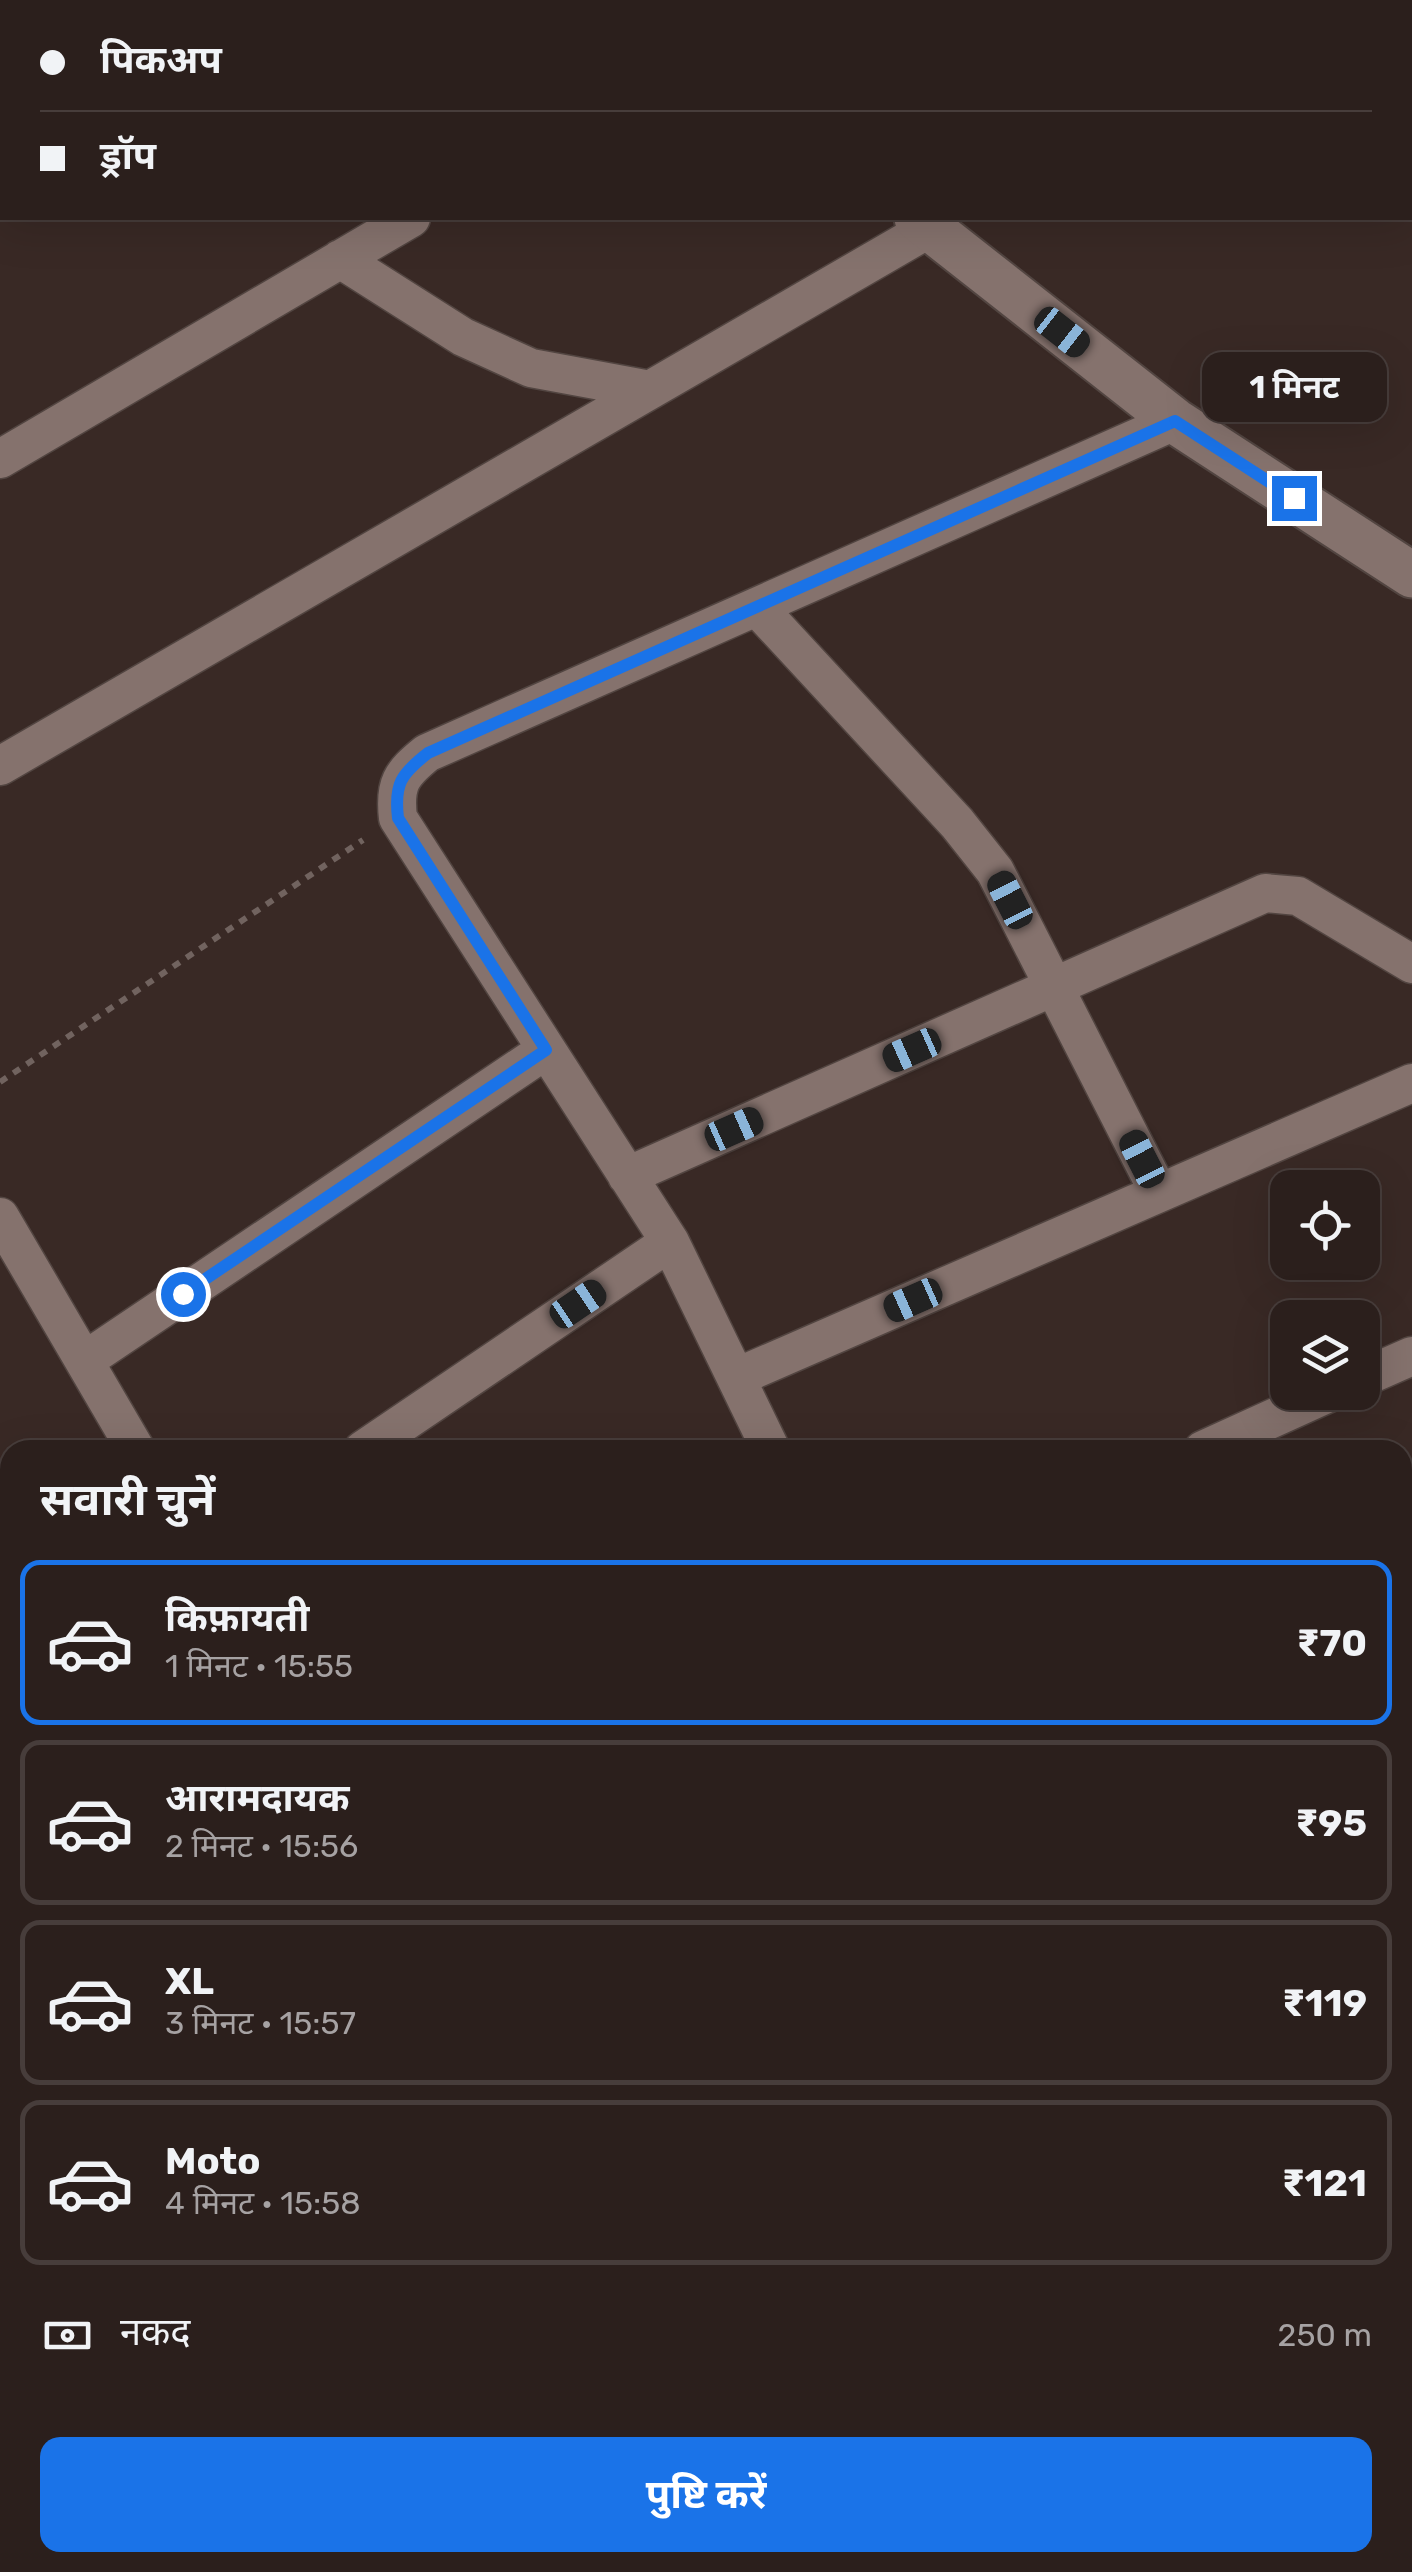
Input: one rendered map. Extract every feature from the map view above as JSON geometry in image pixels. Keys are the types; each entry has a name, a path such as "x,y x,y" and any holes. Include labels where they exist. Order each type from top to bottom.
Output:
{"street":[{"path":"0,459 408,220"},
{"path":"0,766 650,390 924,223 1175,421 1412,575"},
{"path":"340,259 463,337 531,368 650,390"},
{"path":"761,1440 737,1377 670,1242 398,818 395,794 400,781 428,753 1175,421"},
{"path":"758,606 957,823 996,871 1159,1193"},
{"path":"627,1176 1264,893 1298,896 1412,964"},
{"path":"84,1361 546,1050"},
{"path":"737,1377 1412,1083"},
{"path":"0,1218 130,1440"},
{"path":"377,1440 670,1242"},
{"path":"1380,1370 1412,1356"},
{"path":"1225,1440 1291,1410"}],"path":[{"path":"0,1082 398,818"}],"route":[{"path":"183,1294 546,1050 398,818 395,794 400,781 428,753 1175,421 1294,498"}]}
